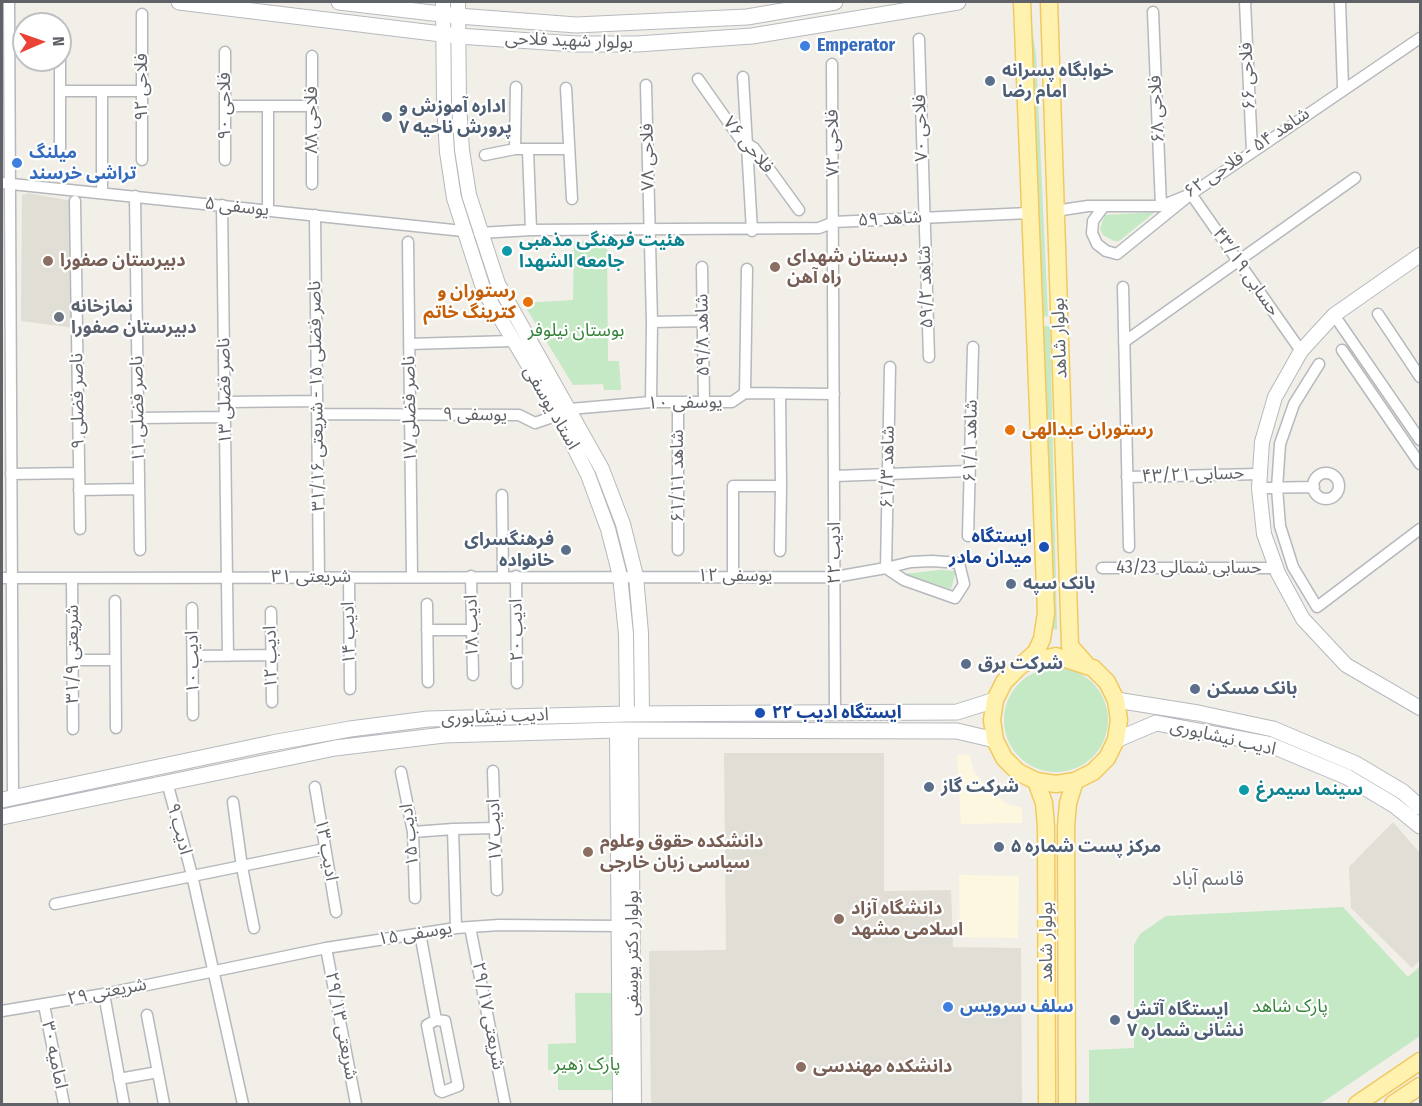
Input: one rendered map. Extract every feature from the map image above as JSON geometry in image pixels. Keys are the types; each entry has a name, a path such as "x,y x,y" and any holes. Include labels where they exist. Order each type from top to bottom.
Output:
{"main road":[{"name":"بولوار شهید فلاحی","path":"179,2 451,36 576,44 730,38 958,2"},
{"name":"بولوار شهید فلاحی","path":"339,2 451,8 576,25 640,24 747,17 835,2"},
{"path":"1012,2 1022,9"},
{"name":"بولوار شاهد","path":"1049,2 1070,646 1077,657 1089,666"},
{"name":"بولوار شاهد","path":"1022,9 1046,613 1042,639 1036,652 1024,663"},
{"path":"1056,656 1089,666 1107,682 1116,700 1119,720 1116,740 1107,758 1093,772 1075,781 1056,784 1036,781 1011,765 995,740 992,720 995,700 1004,682 1024,663 1056,656"},
{"name":"ادیب نیشابوری","path":"7,799 332,732 442,718 957,712 995,700"},
{"name":"ادیب نیشابوری","path":"1116,700 1207,715 1282,733 1356,764 1403,792 1420,807"},
{"name":"ادیب نیشابوری","path":"1116,740 1156,723 1268,744 1347,777 1394,805 1420,826"},
{"name":"ادیب نیشابوری","path":"2,817 335,748 444,735 624,730 957,731 995,740"},
{"path":"332,732 335,748"},
{"name":"بولوار شاهد","path":"1036,781 1044,803 1046,827 1047,1104"},
{"name":"بولوار شاهد","path":"1067,1104 1066,827 1068,803 1075,781"},
{"path":"1357,1104 1420,1061"},
{"path":"1393,1104 1420,1086"}],"street":[{"path":"7,799 7,578 11,474 6,183 9,2"},
{"name":"فلاحی ۶۶","path":"1245,2 1252,151"},
{"path":"1340,2 1344,88"},
{"name":"استاد یوسفی","path":"451,8 447,152 454,198 484,291 512,341 602,469 622,524 636,576 641,633 634,714"},
{"name":"فلاحی ۶۸","path":"1152,12 1161,206"},
{"name":"فلاحی ۹۲","path":"142,14 142,160"},
{"name":"استاد یوسفی","path":"451,36 462,150 469,195 479,233 498,284 564,412 608,529 620,576 634,714"},
{"name":"شاهد ۵۴ - فلاحی ۶۲","path":"1055,211 1104,206 1161,206 1191,194 1420,38"},
{"name":"فلاحی ۷۰","path":"919,39 924,217"},
{"name":"فلاحی ۹۰","path":"225,52 225,160"},
{"name":"فلاحی ۸۸","path":"312,56 312,184"},
{"name":"فلاحی ۷۲","path":"832,64 834,394"},
{"path":"60,72 60,148"},
{"path":"743,77 752,231"},
{"name":"فلاحی ۷۶","path":"698,80 741,140 754,148 799,210"},
{"name":"فلاحی ۷۸","path":"646,85 652,322 651,402"},
{"path":"515,149 516,87"},
{"path":"566,88 572,199"},
{"path":"60,91 142,91"},
{"path":"102,91 102,193"},
{"path":"225,106 312,106"},
{"path":"268,106 268,210"},
{"path":"485,155 515,149 569,149"},
{"path":"528,150 531,230"},
{"path":"1124,342 1355,178"},
{"name":"یوسفی ۵","path":"6,183 463,231"},
{"path":"1104,206 1093,221 1092,233 1097,243 1106,251 1117,254 1191,194"},
{"name":"حسابی ۴۳/۱۹","path":"1191,194 1301,351"},
{"name":"ناصر فضلی ۱۱","path":"135,196 140,550"},
{"name":"ناصر فضلی ۹","path":"75,201 80,529"},
{"name":"ناصر فضلی ۱۳","path":"222,205 228,656"},
{"name":"شاهد ۵۹","path":"479,233 649,229 752,231 819,228 834,222 1029,213"},
{"name":"ناصر فضلی ۱۵ - شریعتی ۳۱/۱۶","path":"315,215 319,577"},
{"name":"شاهد ۵۹/۲","path":"924,217 929,357"},
{"name":"ناصر فضلی ۱۷","path":"408,242 412,576"},
{"path":"1420,255 1334,315 1301,351 1275,397 1262,442 1259,481 1264,534 1276,568 1303,619 1346,665 1420,708"},
{"name":"شاهد ۵۹/۸","path":"702,267 704,402"},
{"path":"745,393 747,269"},
{"path":"1123,287 1129,548"},
{"path":"1378,314 1419,371"},
{"path":"1334,315 1420,440"},
{"path":"652,322 703,321"},
{"path":"409,344 512,341"},
{"name":"شاهد ۶۱/۱","path":"968,536 973,347"},
{"path":"1342,350 1420,464"},
{"path":"1319,364 1294,404 1280,444 1277,488 1280,526 1293,567 1317,608 1420,529"},
{"name":"شاهد ۶۱/۳","path":"886,568 890,367"},
{"name":"یوسفی ۱۰","path":"564,412 651,402 732,402 745,393 834,394"},
{"path":"780,394 780,551"},
{"name":"ادیب ۲۲","path":"834,394 835,713"},
{"path":"225,402 317,401"},
{"name":"شاهد ۶۱/۱۱","path":"678,402 678,550"},
{"name":"یوسفی ۹","path":"317,414 410,413 519,416 533,423 564,412"},
{"path":"138,418 225,417"},
{"path":"835,476 969,471"},
{"path":"11,474 79,473"},
{"name":"حسابی ۴۳/۲۱","path":"1127,477 1259,481 1277,488 1314,487"},
{"path":"733,576 733,486 781,486"},
{"path":"79,490 139,489"},
{"path":"502,495 503,576"},
{"name":"یوسفی ۱۲","path":"620,576 835,577 911,562 959,563 964,584 955,598 947,597 904,580 886,568"},
{"name":"حسابی شمالی 43/23","path":"1102,568 1276,568"},
{"name":"ادیب ۱۸","path":"471,576 473,675"},
{"name":"ادیب ۲۰","path":"516,576 517,683"},
{"name":"شریعتی ۳۱","path":"7,578 620,576"},
{"name":"ادیب ۱۴","path":"349,577 350,689"},
{"name":"شریعتی ۳۱/۹","path":"72,578 73,729"},
{"path":"115,601 116,728"},
{"path":"427,603 428,682"},
{"name":"ادیب ۱۰","path":"192,608 194,715"},
{"name":"ادیب ۱۲","path":"271,612 272,702"},
{"path":"427,630 472,630"},
{"path":"193,656 271,655"},
{"path":"73,660 115,660"},
{"name":"بولوار دکتر یوسفی","path":"620,1104 619,926 624,730"},
{"name":"بولوار دکتر یوسفی","path":"624,730 634,1104"},
{"name":"ادیب ۱۷","path":"494,771 497,890"},
{"name":"ادیب ۱۵","path":"401,772 413,832 415,898"},
{"name":"ادیب ۹","path":"167,782 192,875 213,970"},
{"name":"ادیب ۱۳","path":"315,788 336,912"},
{"path":"234,802 242,867 254,928"},
{"path":"413,832 495,828"},
{"path":"453,829 456,928"},
{"path":"55,904 326,849"},
{"name":"یوسفی ۱۵","path":"213,970 326,948 456,928 619,926"},
{"name":"شریعتی ۲۹/۱۷","path":"471,927 505,1104"},
{"path":"420,933 436,1020"},
{"name":"شریعتی ۲۹/۱۳","path":"326,948 356,1104"},
{"path":"213,970 243,1104"},
{"name":"شریعتی ۲۹","path":"2,1011 104,994 213,970"},
{"path":"104,994 124,1104"},
{"name":"امامیه ۳۰","path":"44,1005 64,1104"},
{"path":"147,1015 164,1104"},
{"path":"436,1020 445,1021 458,1086 442,1092 427,1025 436,1020"},
{"path":"119,1079 158,1072"}],"shaded area":[{"name":"دبیرستان صفورا","path":"28,193 73,201 75,328 21,321 22,195"},
{"name":"دانشگاه آزاد اسلامی مشهد","path":"724,753 884,753 884,891 951,890 953,947 1021,948 1022,1104 651,1104 649,951 726,950"},
{"path":"969,754 974,772 989,789 1007,804 1022,808 1022,823 961,824 957,755"},
{"path":"1393,822 1420,853 1420,960 1412,968 1351,908 1349,867"},
{"path":"959,875 1019,876 1018,938 960,937"}],"green space":[{"path":"1031,22 1036,54 1048,316 1043,317"},
{"path":"1155,212 1119,241 1103,235 1100,229 1105,215"},
{"name":"بوستان نیلوفر","path":"607,240 608,361 619,361 621,390 604,390 603,384 573,385 523,303 573,300 574,241"},
{"path":"1043,326 1050,326 1057,630 1052,629"},
{"path":"940,570 956,571 951,589 903,574"},
{"path":"1056,668 1076,672 1093,683 1104,700 1108,720 1104,740 1093,757 1076,768 1056,772 1036,768 1019,757 1008,740 1004,720 1008,700 1019,683 1036,672"},
{"name":"پارک شاهد","path":"1343,907 1408,977 1420,966 1420,1036 1320,1104 1089,1104 1089,1050 1134,1048 1134,945 1140,934 1166,916"},
{"name":"پارک زهیر","path":"575,993 611,993 612,1090 558,1090 558,1071 548,1070 548,1044 576,1043"}],"place":[{"name":"Emperator","path":"805,46"},
{"name":"خوابگاه پسرانه امام رضا","path":"990,81"},
{"name":"اداره آموزش و پرورش ناحیه ۷","path":"387,117"},
{"name":"میلنگ تراشی خرسند","path":"17,163"},
{"name":"هئیت فرهنگی مذهبی جامعه الشهدا","path":"507,251"},
{"name":"دبیرستان صفورا","path":"48,261"},
{"name":"دبستان شهدای راه آهن","path":"775,267"},
{"name":"رستوران و کترینگ خاتم","path":"528,302"},
{"name":"نمازخانه دبیرستان صفورا","path":"59,317"},
{"name":"رستوران عبدالهی","path":"1010,430"},
{"name":"ایستگاه میدان مادر","path":"1044,547"},
{"name":"فرهنگسرای خانواده","path":"566,550"},
{"name":"بانک سپه","path":"1011,584"},
{"name":"شرکت برق","path":"966,664"},
{"name":"بانک مسکن","path":"1195,689"},
{"name":"ایستگاه ادیب ۲۲","path":"760,713"},
{"name":"شرکت گاز","path":"929,787"},
{"name":"سینما سیمرغ","path":"1244,790"},
{"name":"مرکز پست شماره ۵","path":"999,847"},
{"name":"دانشکده حقوق وعلوم سیاسی زبان خارجی","path":"588,852"},
{"name":"دانشگاه آزاد اسلامی مشهد","path":"839,919"},
{"name":"سلف سرویس","path":"948,1007"},
{"name":"ایستگاه آتش نشانی شماره ۷","path":"1115,1020"},
{"name":"دانشکده مهندسی","path":"801,1067"}],"district":[{"name":"قاسم آباد","path":"1208,879"}]}
